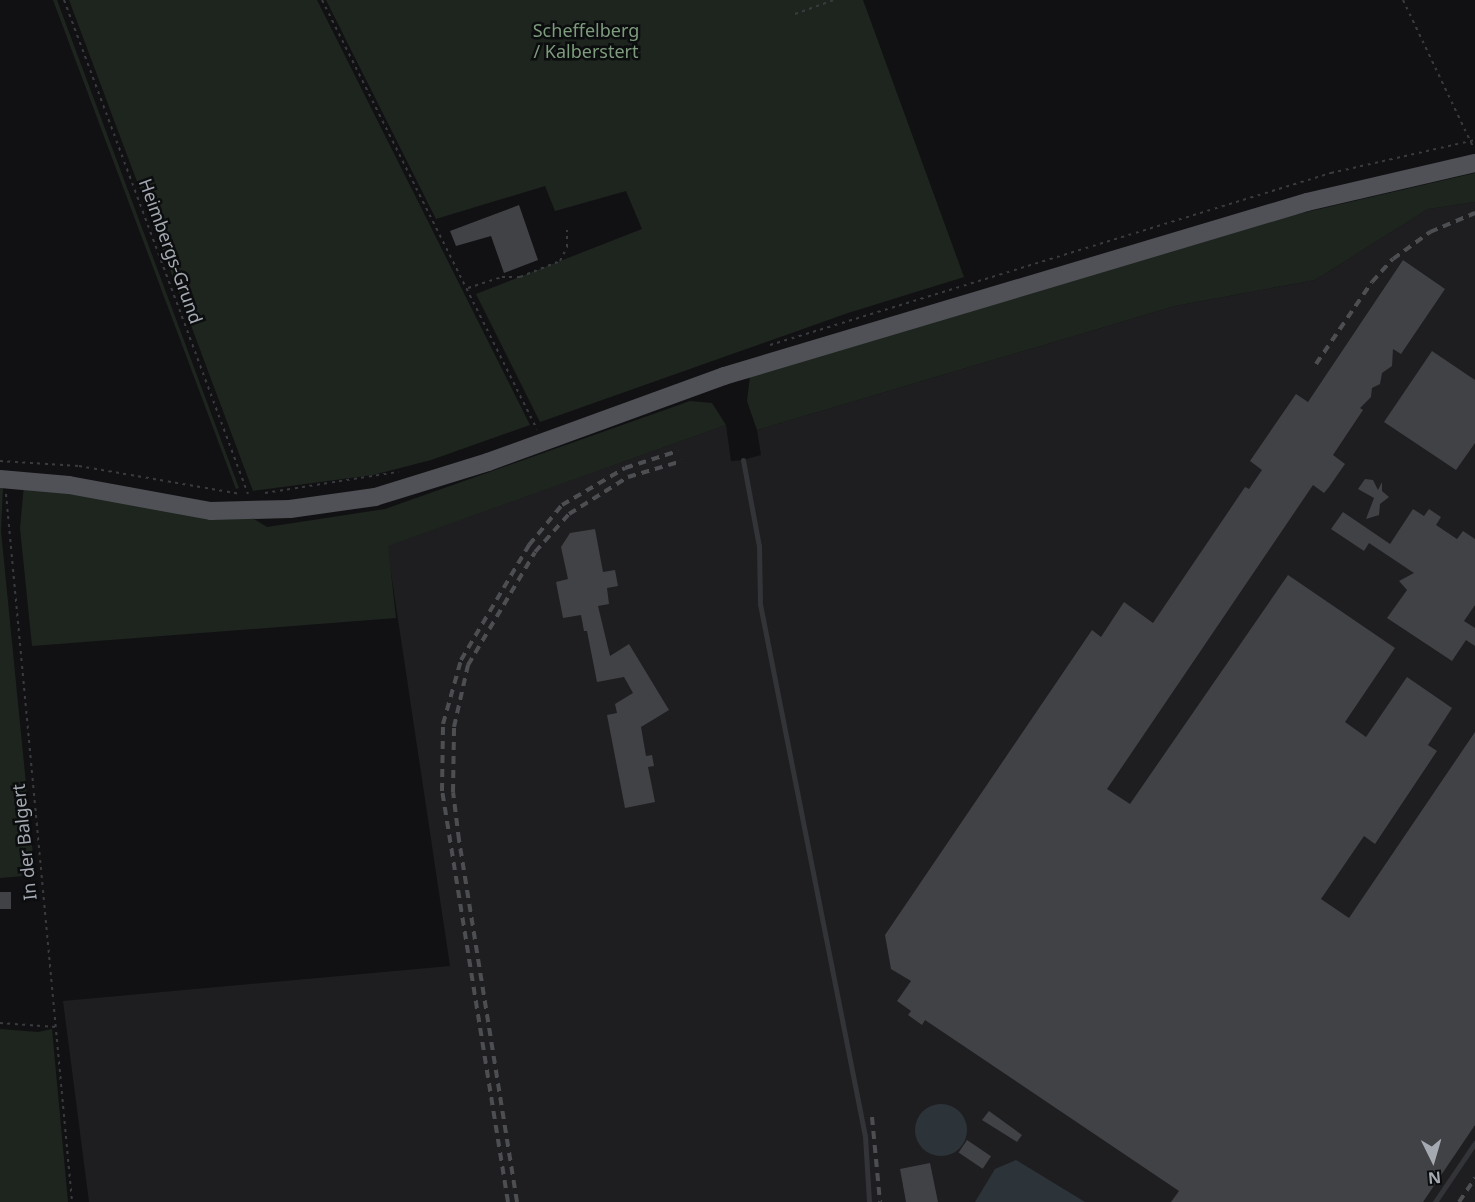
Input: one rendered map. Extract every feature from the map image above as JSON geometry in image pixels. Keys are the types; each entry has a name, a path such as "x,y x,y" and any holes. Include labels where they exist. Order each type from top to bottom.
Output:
{"main road":[{"path":"3,480 69,485 201,509 251,503 375,497 540,434 746,369 1307,202 1475,163"}],"lane":[{"path":"743,460 759,546 760,604 865,1136 869,1202"},
{"path":"1435,1202 1475,1143"}],"path":[{"name":"Heimbergs-Grund","path":"64,0 251,503"},
{"path":"322,0 540,434"},
{"path":"795,14 834,0"},
{"path":"1404,0 1473,140 1475,150"},
{"path":"764,347 957,284 1219,210 1342,169 1473,140"},
{"path":"468,288 502,277 520,277 560,261 567,247 567,230"},
{"path":"540,434 547,423"},
{"path":"526,431 540,434"},
{"path":"0,461 78,466 251,503 403,471"},
{"name":"In der Balgert","path":"3,480 72,1202"},
{"path":"0,1023 56,1027"}],"shaded area":[{"path":"1475,202 1475,1202 89,1202 63,1001 450,966 387,546 726,425 731,461 743,460 761,455 757,430 1175,306 1315,280 1428,209"},
{"path":"936,1104 946,1104 955,1108 963,1116 967,1130 963,1144 955,1152 946,1156 936,1156 927,1152 919,1144 915,1135 915,1125 919,1116 927,1108"},
{"path":"1016,1160 1085,1202 975,1202 995,1169"}],"green space":[{"path":"53,0 57,0 239,488 236,489"},
{"path":"69,0 317,0 530,425 431,460 373,475 253,491"},
{"name":"Scheffelberg / Kalberstert","path":"326,0 863,0 964,277 848,313 540,422 476,294 642,229 626,191 555,211 545,186 436,219"},
{"path":"1475,173 1475,202 1428,209 1315,280 1175,306 757,430 747,401 750,376 1242,227"},
{"path":"690,401 712,403 726,425 388,546 396,618 32,646 20,528 24,485 254,519 267,527 385,509"},
{"path":"0,486 3,486 1,531 35,875 0,878"},
{"path":"0,1029 38,1032 52,1029 68,1202 0,1202"}],"building":[{"path":"519,205 538,260 504,273 491,236 456,246 450,231"},
{"path":"1403,260 1445,289 1401,354 1393,349 1392,366 1382,373 1380,384 1372,388 1371,397 1360,408 1363,410 1333,455 1345,464 1324,493 1313,485 1107,789 1130,804 1288,575 1395,648 1345,722 1366,737 1407,677 1452,708 1428,745 1437,751 1375,844 1364,836 1321,899 1349,918 1475,732 1475,1125 1423,1202 1171,1202 1179,1191 925,1020 922,1025 908,1015 911,1011 897,1001 911,981 891,969 885,935 1092,630 1101,637 1124,602 1153,623 1245,487 1249,489 1262,470 1250,461 1296,394 1308,402"},
{"path":"1432,351 1475,380 1475,443 1456,470 1384,422"},
{"path":"1365,479 1373,480 1378,490 1382,482 1382,491 1389,497 1380,504 1379,515 1366,519 1374,498 1358,489"},
{"path":"1413,509 1424,516 1429,509 1441,517 1436,525 1457,539 1463,531 1475,539 1475,605 1464,621 1475,628 1475,646 1466,640 1452,661 1387,618 1407,590 1399,581 1414,573 1369,543 1364,551 1331,529 1343,512 1390,544"},
{"path":"595,529 603,572 615,570 618,586 607,588 609,604 598,606 610,656 629,644 669,710 641,727 646,756 652,755 654,766 648,767 655,802 625,808 607,715 617,713 615,704 633,693 624,677 597,682 587,631 584,631 581,615 563,618 556,582 568,579 561,547 570,533"},
{"path":"0,892 11,892 11,909 0,909"},
{"path":"989,1111 1022,1135 1017,1142 982,1120"},
{"path":"967,1140 991,1156 983,1169 959,1152"},
{"path":"930,1163 938,1202 906,1202 900,1169"}],"railway":[{"path":"1316,364 1372,282 1393,259 1430,232 1475,213"},
{"path":"508,1202 442,791 443,724 461,660 529,545 562,505 625,468 678,451"},
{"path":"517,1202 459,840 453,792 454,727 468,665 535,552 569,514 628,477 682,461"},
{"path":"872,1117 880,1202"},
{"path":"1459,1202 1475,1178"}]}
